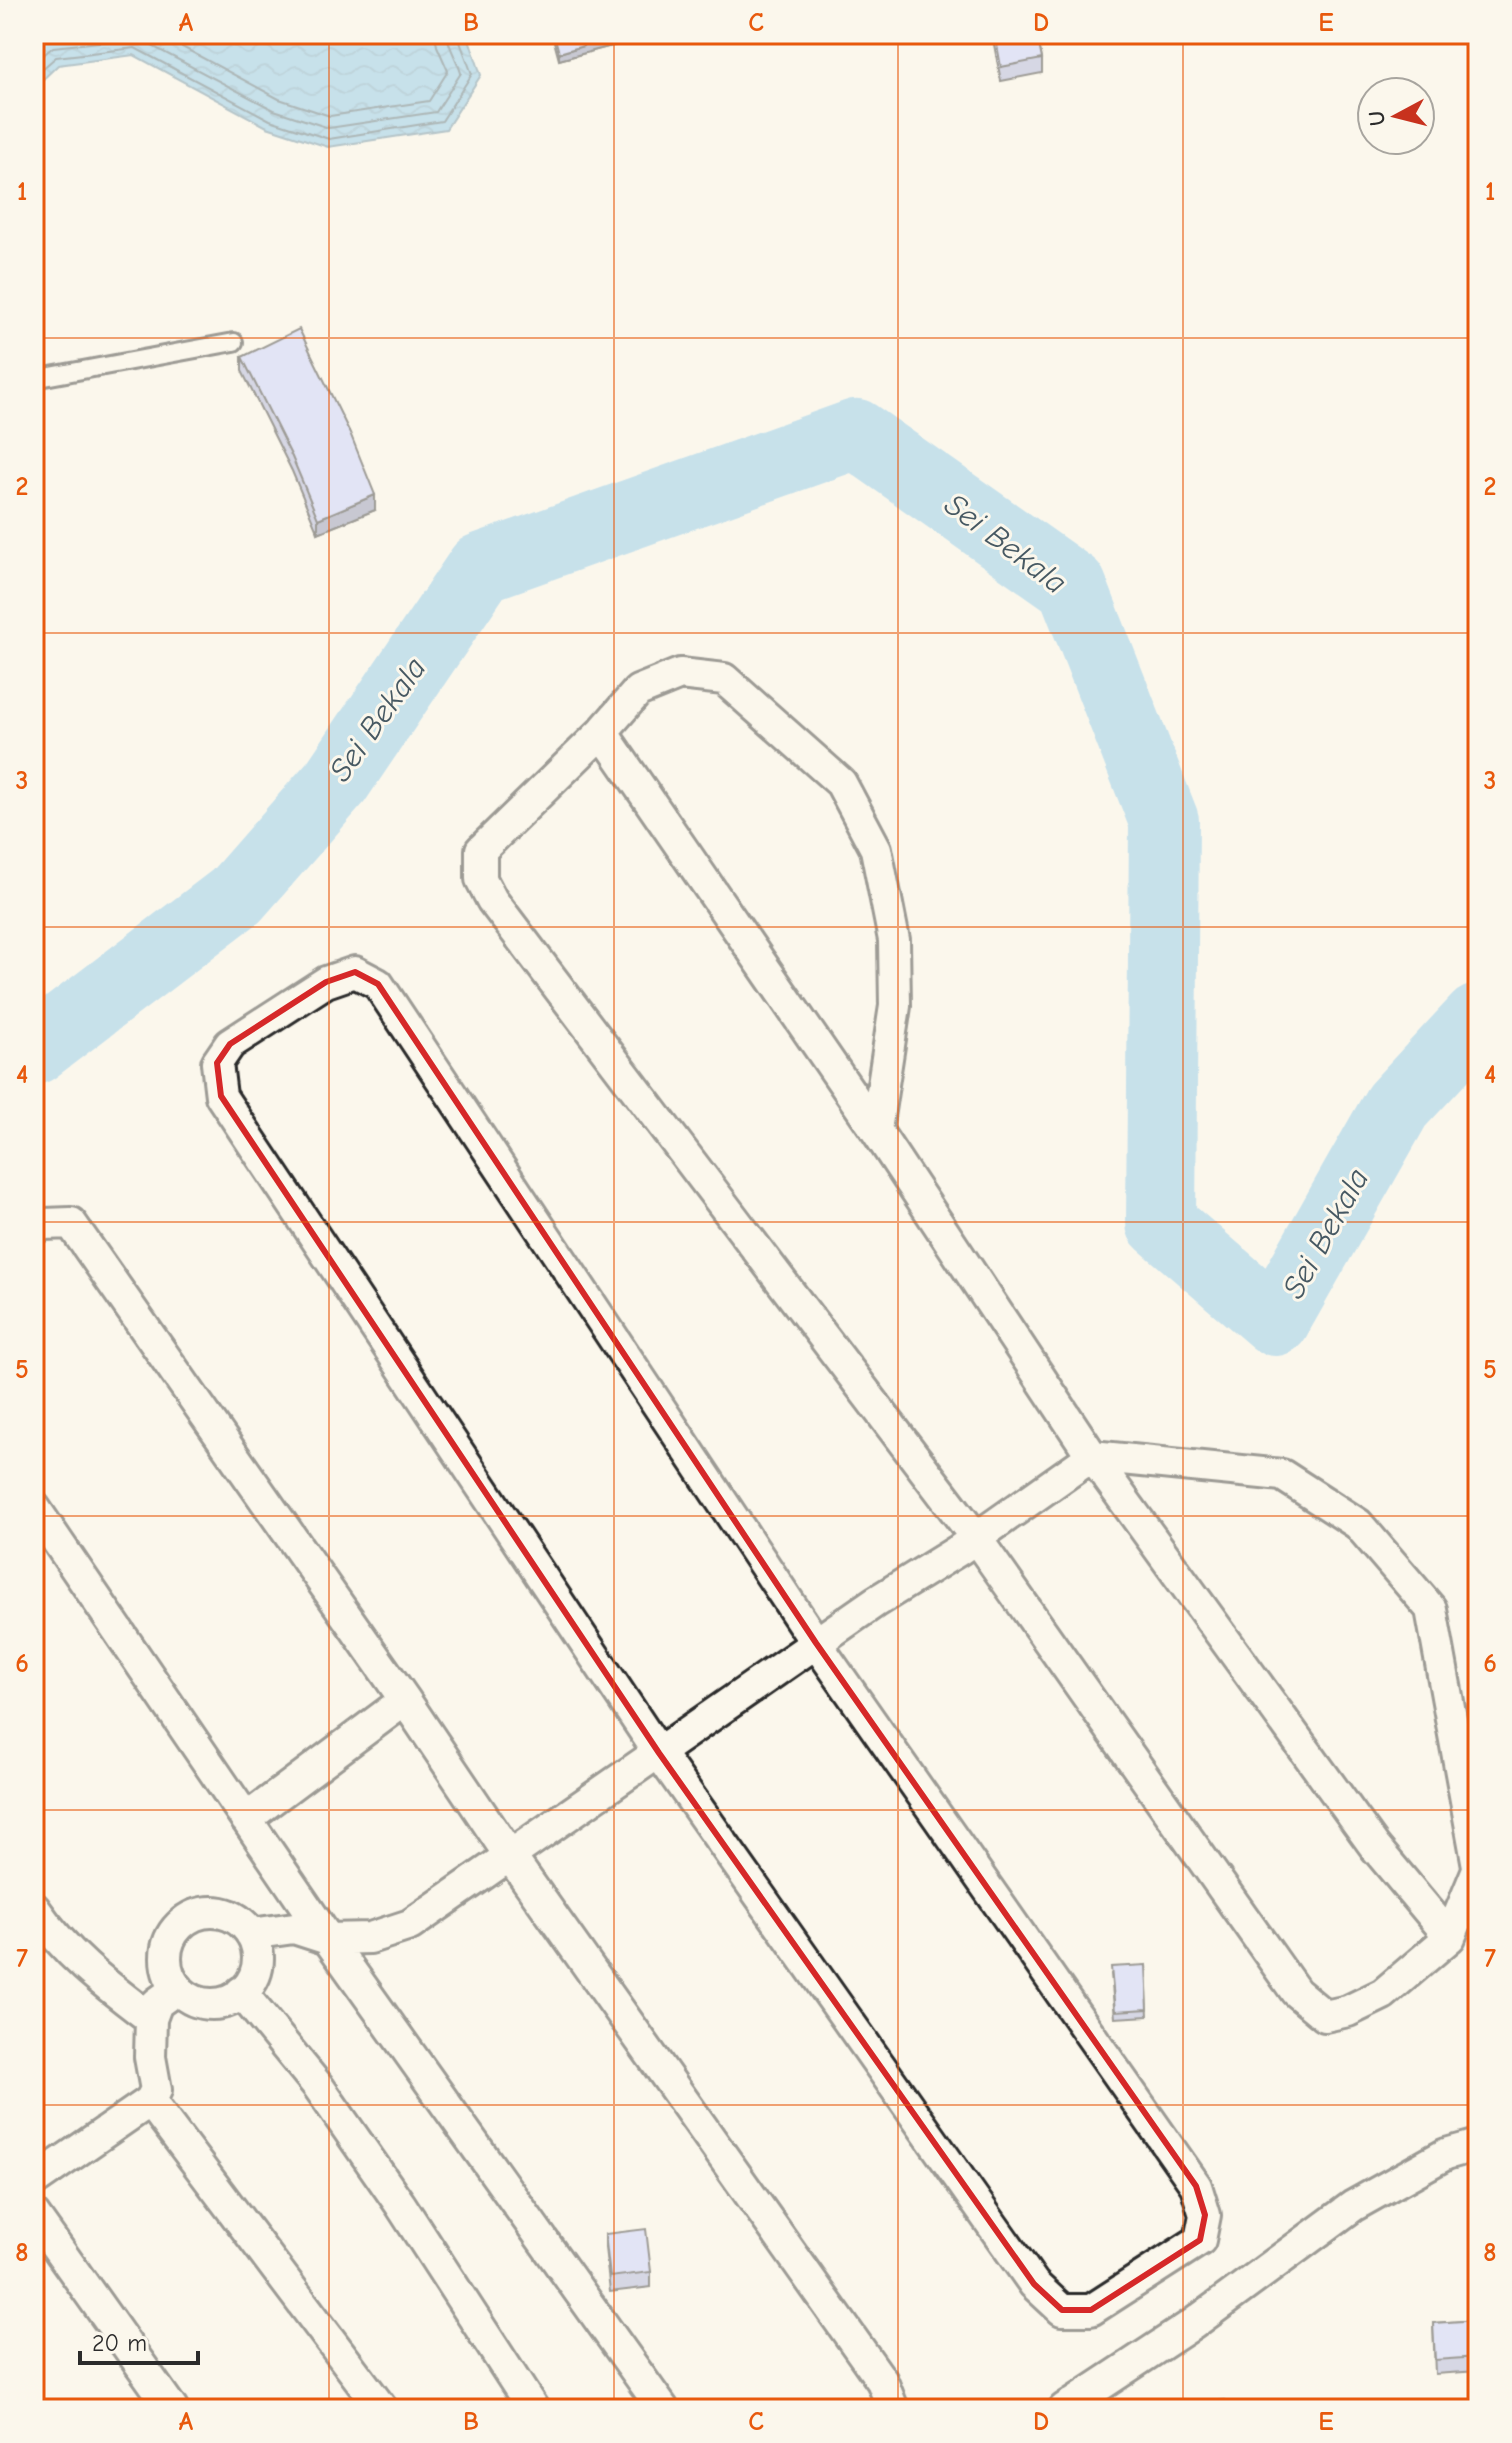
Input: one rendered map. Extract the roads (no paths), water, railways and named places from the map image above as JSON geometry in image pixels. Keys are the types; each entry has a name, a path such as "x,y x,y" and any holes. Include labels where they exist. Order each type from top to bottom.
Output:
{"street":[{"path":"251,1934 294,1928 328,1939 370,1938 410,1925 875,1602 976,1538 1092,1456 1282,1475 1358,1524 1431,1609 1478,1868 1450,1937 1383,1994 1348,2011 1325,2016 1296,1992 976,1538 501,912 481,879 481,850 602,732 638,691 680,674 724,679 841,783 876,849 894,940 895,1006 876,1130"},
{"path":"602,732 876,1130 1092,1456 1375,1847 1450,1937"},
{"path":"355,972 378,984 816,1643 1196,2186 1205,2215 1200,2240 1091,2310 1062,2310 1034,2284 659,1753 221,1096 217,1063 230,1044 326,982 355,972"},
{"path":"34,1228 44,1224 71,1223 405,1700 510,1856 882,2381 893,2409"},
{"path":"34,1507 328,1939 663,2409"},
{"path":"246,1819 405,1700"},
{"path":"34,1908 43,1943 82,1965 151,2019"},
{"path":"211,1911 227,1914 241,1922 251,1934 257,1949 257,1965 252,1980 241,1992 227,2001 212,2004 196,2001 178,1988 166,1966 166,1950 182,1922 195,1914 211,1911"},
{"path":"34,2181 150,2101 156,2090 150,2057 151,2019 157,2003 178,1988"},
{"path":"241,1992 327,2099 400,2204 533,2409"},
{"path":"150,2101 382,2409"},
{"path":"1064,2409 1193,2324 1353,2206 1446,2154 1478,2145"},
{"path":"34,2215 172,2409"}],"lane":[{"path":"34,379 234,342"}],"water":[{"path":"34,34 459,34 469,39 481,75 446,129 328,147 267,127 134,55 58,65 34,88"}],"waterway":[{"name":"Sei Bekala","path":"34,1050 236,896 336,782 481,568 856,434 1072,586 1164,821 1161,1223 1275,1321 1397,1106 1478,1019"}]}
